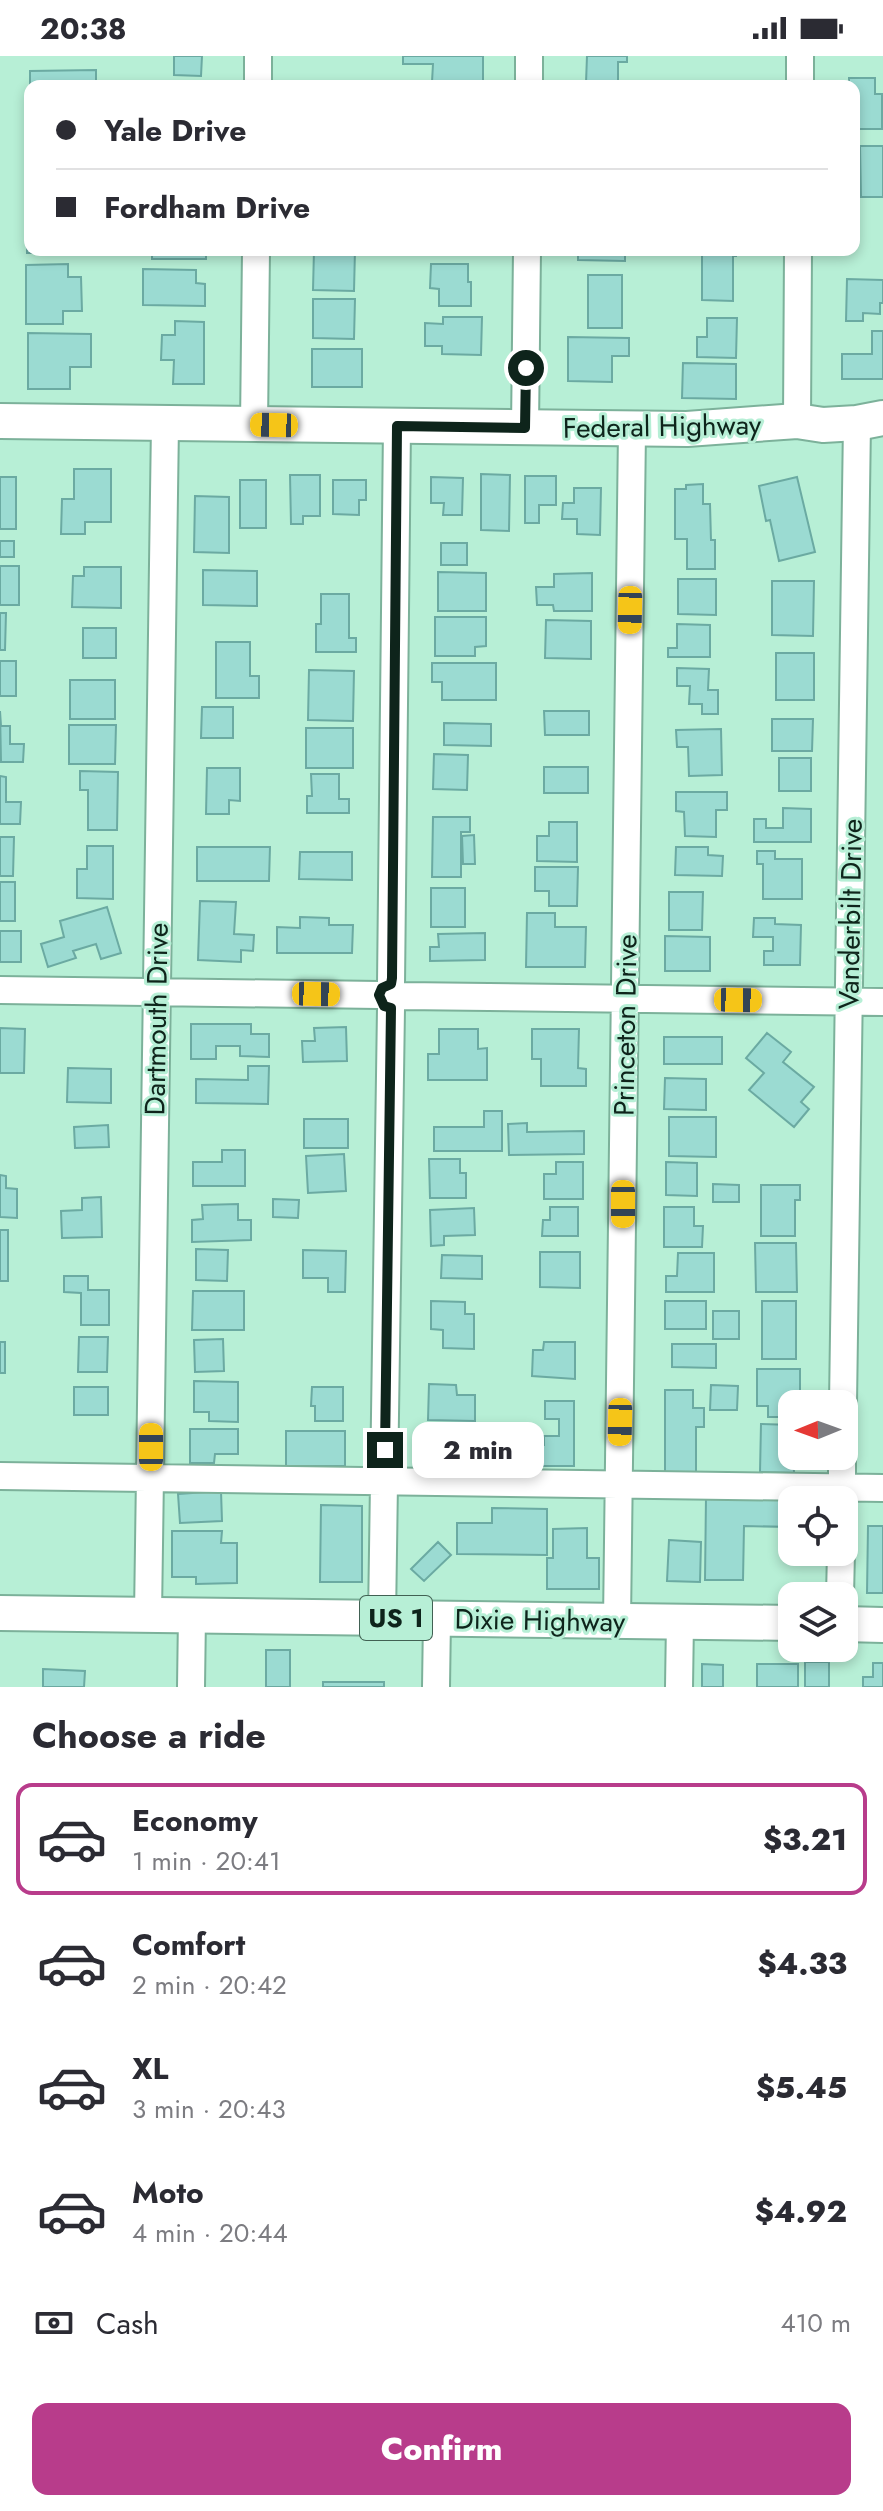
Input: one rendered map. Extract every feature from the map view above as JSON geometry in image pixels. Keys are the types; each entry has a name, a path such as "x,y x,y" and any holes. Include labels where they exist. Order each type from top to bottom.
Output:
{"main road":[{"name":"Federal Highway","path":"797,421 826,408 883,399"},
{"name":"Federal Highway","path":"0,421 632,430 738,427 797,421 823,425 870,420"},
{"name":"Dixie Highway","path":"0,1613 778,1623"},
{"path":"858,1624 883,1625"}],"street":[{"path":"258,56 258,80"},
{"path":"529,56 529,80"},
{"path":"800,56 800,80"},
{"path":"254,425 256,256"},
{"path":"525,428 527,256"},
{"path":"797,421 798,256"},
{"name":"Vanderbilt Drive","path":"843,1390 848,1001 870,420"},
{"name":"Dartmouth Drive","path":"148,1615 165,424"},
{"path":"382,1618 397,426"},
{"name":"Princeton Drive","path":"617,1621 632,430"},
{"path":"0,990 883,1002"},
{"path":"0,1476 620,1484 778,1491"},
{"path":"858,1492 883,1488"},
{"path":"191,1687 192,1615"},
{"path":"436,1687 437,1619"},
{"path":"679,1687 680,1621"}],"building":[{"path":"174,56 202,56 201,76 174,75"},
{"path":"403,56 483,56 483,80 432,80 433,64 403,64"},
{"path":"587,56 627,56 627,62 618,62 618,80 586,80"},
{"path":"96,70 96,80 30,80 30,71"},
{"path":"875,78 875,94 882,94 882,129 860,129 860,80 849,80"},
{"path":"860,146 883,146 883,197 861,197"},
{"path":"152,256 206,256 206,259 152,259"},
{"path":"314,256 355,256 354,291 313,290"},
{"path":"578,256 625,256 625,261 578,260"},
{"path":"702,256 733,256 733,301 702,300"},
{"path":"68,264 68,277 81,277 82,311 63,311 63,324 26,324 26,265"},
{"path":"431,264 468,264 471,306 439,306 439,289 430,288"},
{"path":"143,269 196,270 196,283 205,284 205,306 143,305"},
{"path":"588,275 622,275 622,328 588,328"},
{"path":"847,279 883,280 880,314 863,313 863,321 846,321"},
{"path":"313,299 355,299 354,339 313,338"},
{"path":"443,317 482,317 481,355 442,354 442,346 425,346 425,323 443,324"},
{"path":"707,318 737,318 736,358 697,357 697,337 707,337"},
{"path":"175,321 204,322 204,384 173,384 174,360 161,360 162,335 175,335"},
{"path":"872,331 883,331 883,379 842,379 842,354 872,354"},
{"path":"28,333 91,334 91,367 70,367 70,389 28,389"},
{"path":"568,337 629,338 629,356 612,356 612,382 568,381"},
{"path":"312,349 362,349 362,387 312,387"},
{"path":"683,363 736,364 736,399 682,398"},
{"path":"74,469 111,469 111,522 85,522 85,534 61,534 62,499 74,499"},
{"path":"481,474 510,475 509,531 481,530"},
{"path":"290,475 320,475 320,516 303,516 303,524 291,524"},
{"path":"525,476 556,476 556,505 539,505 539,523 525,523"},
{"path":"0,477 16,477 16,529 0,529"},
{"path":"431,477 463,478 462,515 443,515 444,503 431,503"},
{"path":"797,477 815,552 779,561 759,486"},
{"path":"240,480 266,480 266,528 240,528"},
{"path":"333,480 366,480 366,500 359,500 359,515 333,514"},
{"path":"703,484 703,504 710,504 715,569 687,569 687,539 675,539 675,489"},
{"path":"574,488 601,488 600,535 577,534 577,519 562,519 563,503 574,503"},
{"path":"195,496 229,497 229,553 194,552"},
{"path":"0,541 14,541 14,557 0,557"},
{"path":"441,543 467,543 467,565 441,565"},
{"path":"0,566 19,566 19,605 0,605"},
{"path":"84,567 121,567 121,608 72,607 73,576 84,576"},
{"path":"203,570 257,571 257,606 203,605"},
{"path":"438,572 486,573 486,611 438,611"},
{"path":"592,573 592,611 554,611 553,605 537,605 536,587 554,587 554,574"},
{"path":"678,579 716,579 716,615 678,614"},
{"path":"772,581 814,581 813,636 772,635"},
{"path":"321,594 349,594 349,638 356,638 356,652 316,652 316,624 321,624"},
{"path":"0,613 6,613 5,650 0,650"},
{"path":"435,617 486,617 486,646 475,647 475,656 435,656"},
{"path":"546,620 591,621 591,659 545,658"},
{"path":"677,624 710,625 710,657 668,657 668,648 677,648"},
{"path":"83,628 116,628 116,658 83,658"},
{"path":"216,642 250,642 250,676 259,676 259,698 216,698"},
{"path":"776,653 814,653 814,700 776,700"},
{"path":"0,661 16,661 16,696 0,696"},
{"path":"432,663 496,663 496,700 442,700 442,682 432,682"},
{"path":"677,668 709,669 708,690 718,690 718,714 702,714 702,704 689,704 690,686 677,686"},
{"path":"309,670 354,671 353,721 308,720"},
{"path":"70,680 115,680 115,719 70,719"},
{"path":"202,707 233,707 233,738 201,738"},
{"path":"0,711 1,726 10,726 10,744 24,744 23,762 1,762"},
{"path":"544,711 589,711 589,735 545,735"},
{"path":"772,719 813,719 812,751 772,751"},
{"path":"444,723 491,724 491,746 444,745"},
{"path":"69,725 116,725 115,764 69,764"},
{"path":"306,728 353,728 353,768 306,768"},
{"path":"721,729 722,775 689,776 688,747 677,747 676,730"},
{"path":"434,754 468,755 467,790 433,789"},
{"path":"779,758 811,758 811,791 779,791"},
{"path":"544,767 588,767 588,793 544,793"},
{"path":"207,768 240,768 240,801 229,800 229,814 206,814"},
{"path":"80,771 118,772 117,830 88,830 88,790 80,790"},
{"path":"311,774 339,774 339,799 349,799 349,813 307,813 307,796 312,796"},
{"path":"0,776 6,777 6,802 21,802 20,824 0,824"},
{"path":"676,792 727,792 727,810 716,810 716,837 685,836 684,812 676,811"},
{"path":"783,808 811,809 811,842 754,842 754,819 766,819 766,828 783,828"},
{"path":"433,817 470,817 470,832 461,832 461,877 432,877"},
{"path":"549,822 577,822 577,862 537,861 537,836 549,836"},
{"path":"474,835 475,864 463,864 462,836"},
{"path":"0,837 14,837 13,876 0,876"},
{"path":"87,846 113,846 113,899 77,898 77,869 87,869"},
{"path":"197,847 270,847 269,881 197,881"},
{"path":"676,847 708,847 708,855 723,856 722,876 675,875"},
{"path":"757,851 775,851 775,859 802,859 802,899 763,899 763,864 757,864"},
{"path":"300,852 352,852 352,880 299,879"},
{"path":"535,867 578,867 577,906 549,906 549,891 535,891"},
{"path":"0,882 15,882 15,921 0,921"},
{"path":"431,888 465,888 465,927 431,927"},
{"path":"669,892 703,892 702,930 669,930"},
{"path":"200,901 236,902 234,934 254,935 253,951 241,950 241,962 198,960"},
{"path":"107,907 121,953 101,959 96,944 73,951 76,958 48,967 41,944 64,937 60,921"},
{"path":"527,913 555,913 555,927 586,927 585,967 526,967"},
{"path":"300,917 329,918 329,925 353,925 352,953 277,953 277,927 300,928"},
{"path":"754,918 775,918 775,924 801,925 800,965 764,965 764,951 773,951 773,937 753,937"},
{"path":"0,931 21,931 21,962 0,962"},
{"path":"485,933 485,960 430,961 430,947 439,947 438,934"},
{"path":"665,936 710,937 710,971 665,971"},
{"path":"191,1024 251,1024 251,1034 269,1034 269,1057 240,1056 240,1046 216,1046 216,1059 191,1059"},
{"path":"346,1027 347,1061 303,1062 302,1041 315,1041 314,1028"},
{"path":"0,1028 25,1029 24,1073 0,1073"},
{"path":"439,1029 478,1029 478,1049 487,1048 487,1080 428,1080 428,1054 439,1054"},
{"path":"532,1029 579,1029 578,1068 586,1069 586,1086 541,1086 541,1059 532,1059"},
{"path":"767,1033 791,1052 783,1062 814,1087 801,1102 809,1109 794,1127 749,1090 764,1073 746,1058"},
{"path":"664,1037 722,1037 722,1064 664,1064"},
{"path":"248,1066 269,1066 268,1104 196,1103 196,1079 248,1080"},
{"path":"68,1068 111,1069 111,1103 67,1102"},
{"path":"665,1078 706,1079 706,1110 664,1109"},
{"path":"484,1111 502,1111 502,1151 434,1151 434,1127 484,1127"},
{"path":"669,1117 716,1117 716,1157 669,1156"},
{"path":"304,1119 348,1119 348,1148 304,1148"},
{"path":"527,1123 527,1132 584,1131 584,1154 509,1155 508,1124"},
{"path":"108,1125 109,1147 75,1148 74,1127"},
{"path":"222,1150 245,1150 245,1186 193,1186 193,1162 222,1162"},
{"path":"344,1154 346,1191 308,1193 306,1156"},
{"path":"429,1159 460,1159 460,1173 466,1173 466,1198 430,1198"},
{"path":"556,1162 583,1162 583,1199 544,1199 544,1174 556,1174"},
{"path":"666,1162 697,1163 697,1196 666,1195"},
{"path":"0,1175 6,1176 6,1188 17,1189 17,1218 0,1217"},
{"path":"713,1184 739,1185 739,1202 713,1202"},
{"path":"761,1185 800,1185 800,1200 795,1200 795,1236 761,1236"},
{"path":"101,1197 102,1237 62,1238 61,1211 82,1210 82,1198"},
{"path":"273,1199 299,1200 298,1218 273,1217"},
{"path":"238,1204 238,1220 251,1220 251,1240 192,1242 192,1220 203,1219 202,1205"},
{"path":"550,1207 578,1207 578,1236 542,1236 543,1220 550,1220"},
{"path":"664,1207 694,1207 694,1226 703,1226 702,1247 664,1247"},
{"path":"474,1208 475,1235 444,1236 444,1245 431,1246 430,1210"},
{"path":"0,1230 8,1230 8,1281 0,1281"},
{"path":"755,1243 796,1243 797,1292 756,1292"},
{"path":"196,1249 228,1250 227,1281 196,1280"},
{"path":"303,1250 346,1251 345,1292 328,1292 328,1278 303,1278"},
{"path":"540,1252 580,1252 580,1288 540,1287"},
{"path":"678,1253 714,1253 714,1292 666,1292 666,1276 677,1276"},
{"path":"442,1255 482,1256 482,1279 441,1278"},
{"path":"64,1276 88,1276 88,1290 109,1290 109,1325 81,1325 81,1293 64,1292"},
{"path":"193,1291 244,1291 244,1330 192,1330"},
{"path":"431,1301 465,1302 465,1314 474,1314 474,1349 443,1348 443,1330 431,1329"},
{"path":"665,1301 706,1301 706,1329 665,1329"},
{"path":"762,1301 796,1301 796,1359 762,1359"},
{"path":"713,1311 739,1311 739,1339 713,1339"},
{"path":"79,1337 108,1337 107,1372 78,1372"},
{"path":"223,1339 224,1371 195,1372 194,1340"},
{"path":"0,1342 5,1342 5,1373 0,1373"},
{"path":"544,1342 575,1342 575,1379 532,1376 533,1350 543,1350"},
{"path":"672,1344 716,1344 716,1368 672,1367"},
{"path":"757,1369 800,1369 800,1390 778,1390 778,1417 768,1417 768,1406 757,1406"},
{"path":"194,1381 238,1382 238,1422 209,1421 209,1412 194,1412"},
{"path":"429,1384 456,1385 457,1395 475,1395 475,1421 428,1420"},
{"path":"711,1385 738,1386 737,1410 710,1410"},
{"path":"74,1387 108,1387 108,1415 74,1415"},
{"path":"312,1387 343,1387 343,1421 315,1421 315,1406 311,1406"},
{"path":"665,1390 693,1390 693,1408 704,1408 704,1427 696,1427 696,1472 665,1472"},
{"path":"545,1401 574,1401 574,1466 533,1466 533,1445 544,1445 544,1436 559,1436 559,1419 545,1419"},
{"path":"761,1424 778,1425 778,1470 794,1470 794,1473 760,1472"},
{"path":"190,1429 238,1429 238,1454 215,1454 214,1463 190,1463"},
{"path":"429,1429 466,1429 466,1470 432,1470"},
{"path":"286,1431 345,1431 345,1466 286,1466"},
{"path":"221,1491 222,1521 180,1523 178,1494"},
{"path":"706,1497 778,1499 778,1527 744,1526 743,1580 705,1580"},
{"path":"321,1505 362,1506 362,1582 320,1582"},
{"path":"492,1508 547,1509 547,1555 457,1554 457,1523 492,1523"},
{"path":"868,1526 883,1526 883,1593 867,1593"},
{"path":"587,1528 587,1558 599,1558 599,1589 547,1589 547,1558 553,1558 553,1529"},
{"path":"172,1531 222,1531 221,1543 237,1543 237,1583 196,1584 196,1577 172,1577"},
{"path":"669,1540 701,1542 700,1582 667,1581"},
{"path":"438,1542 451,1555 424,1581 411,1569"},
{"path":"266,1650 290,1650 290,1687 266,1687"},
{"path":"805,1662 829,1662 829,1687 805,1687"},
{"path":"873,1663 883,1663 883,1687 863,1687 863,1677 873,1677"},
{"path":"702,1664 723,1665 723,1687 702,1687"},
{"path":"757,1664 798,1664 798,1687 757,1687"},
{"path":"43,1669 85,1671 84,1687 43,1687"},
{"path":"323,1682 384,1682 384,1687 323,1687"}],"route":[{"path":"385,1450 391,1008 384,1006 379,995 382,988 391,984 392,978 397,426 525,428 526,368"}]}
